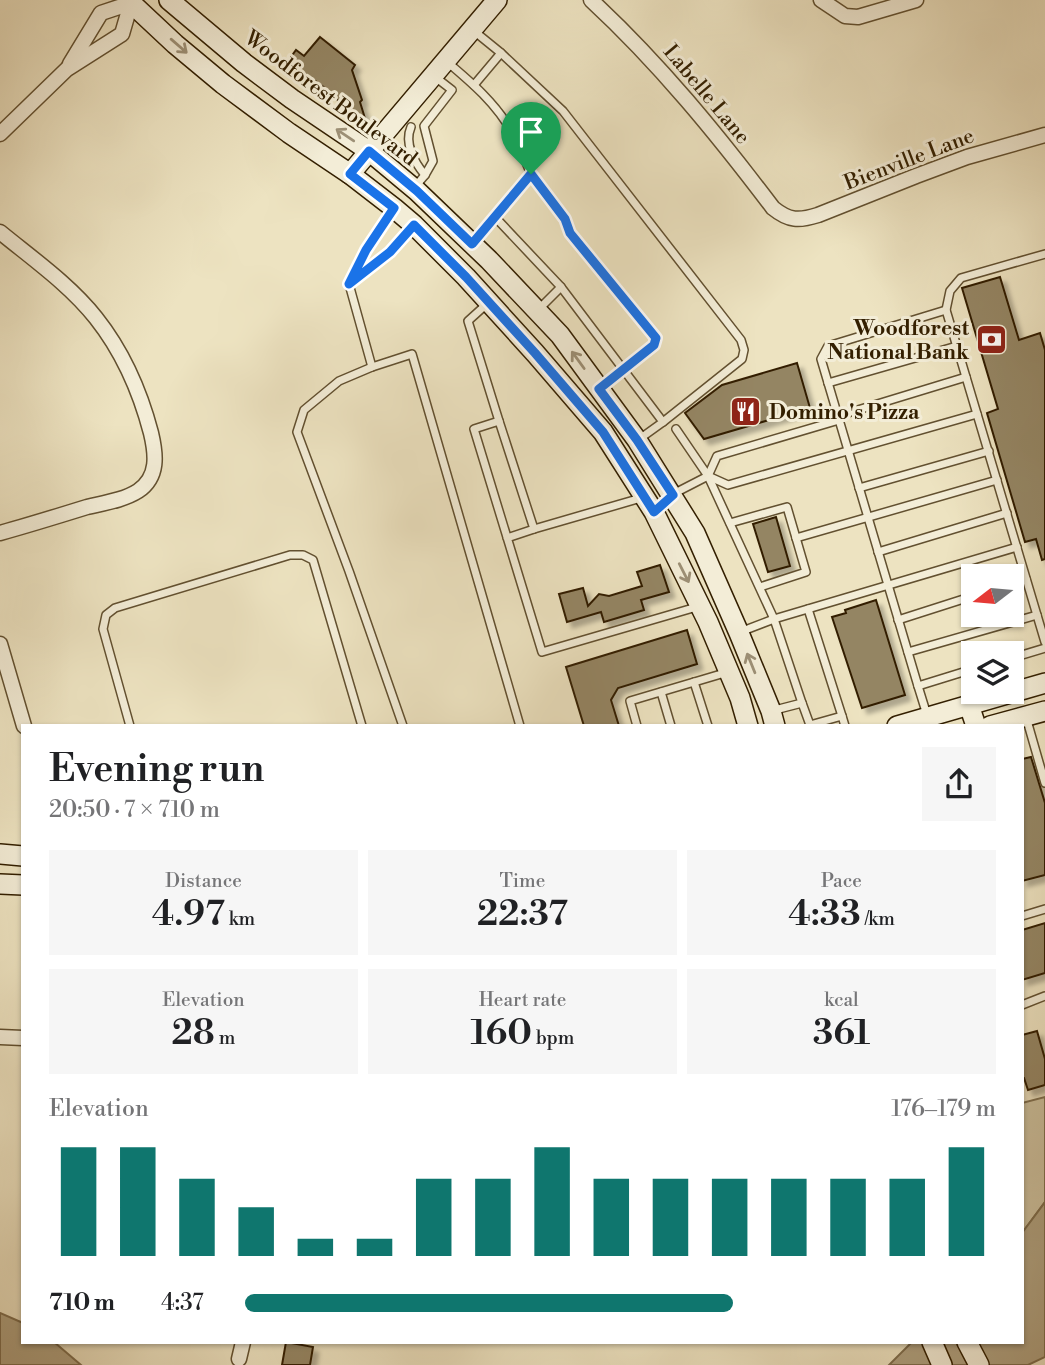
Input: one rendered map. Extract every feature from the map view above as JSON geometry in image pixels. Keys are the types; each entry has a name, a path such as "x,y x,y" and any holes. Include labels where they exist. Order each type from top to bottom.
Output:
{"main road":[{"name":"Woodforest Boulevard","path":"169,0 292,99 419,182 472,244 560,335 637,440 695,533 773,719"},
{"path":"132,1 223,84 350,174 414,225 489,302 603,432 649,504 700,606 740,698 747,724"},
{"path":"350,174 369,151 406,121 439,67 489,3"},
{"path":"514,330 537,310"},
{"path":"649,504 673,495"},
{"path":"904,724 1045,683"},
{"path":"969,705 975,724"},
{"path":"997,724 1036,713"},
{"path":"0,854 21,856"},
{"path":"0,884 21,886"},
{"path":"933,1344 943,1365"},
{"path":"968,1344 978,1365"}],"street":[{"name":"Labelle Lane","path":"591,0 665,74 726,146 773,208 787,218"},
{"path":"821,0 845,16 858,17 916,0"},
{"path":"67,69 101,13 132,1"},
{"path":"0,134 67,69 122,34 132,1"},
{"name":"Bienville Lane","path":"787,218 805,219 818,215 954,162 1045,135"},
{"path":"0,232 65,286 97,318 114,342 134,380 156,452 151,478 139,490 118,499 0,533"},
{"path":"0,644 23,724"},
{"path":"0,1037 21,1038"},
{"path":"239,1359 243,1344"}],"lane":[{"path":"471,29 563,111 741,340 744,351 742,359 637,440"},
{"path":"474,85 501,53"},
{"path":"439,67 474,85 501,114 514,135 531,174 565,219 570,233 656,338 654,345 599,389"},
{"path":"424,127 452,90 439,67"},
{"path":"419,182 406,121 424,127"},
{"path":"419,182 433,162 424,127"},
{"path":"472,244 531,174"},
{"path":"372,366 349,284 366,250 394,208"},
{"path":"495,217 561,287 663,422"},
{"path":"349,284 390,252 414,225"},
{"path":"1045,254 961,278 950,291 946,310 1045,642"},
{"path":"537,310 561,287"},
{"path":"489,302 468,321 534,530"},
{"path":"928,717 821,359 828,346 946,310"},
{"path":"828,383 957,346"},
{"path":"402,724 298,432 304,410 339,382 372,366 412,354 519,724"},
{"path":"673,495 708,476 717,456 966,377"},
{"path":"708,476 728,485 977,414"},
{"path":"499,421 474,429 542,652 700,606"},
{"path":"676,429 708,476 760,586 810,724"},
{"path":"859,488 989,451"},
{"path":"796,538 997,480"},
{"path":"507,538 649,504"},
{"path":"730,523 787,507 806,572 760,586"},
{"path":"878,552 1007,513"},
{"path":"739,633 774,619 1017,547"},
{"path":"129,724 103,629 106,615 115,608 290,555 303,555 313,560 361,724"},
{"path":"898,620 961,600"},
{"path":"808,609 844,724"},
{"path":"908,652 1037,615"},
{"path":"1024,654 1045,648"},
{"path":"636,724 629,701 729,672"},
{"path":"918,686 961,673"},
{"path":"694,682 707,724"},
{"path":"661,692 670,724"},
{"path":"773,719 803,703"},
{"path":"1036,713 1045,783"},
{"path":"814,724 842,716"},
{"path":"1024,915 1045,909"},
{"path":"1024,1004 1045,996"}],"shaded area":[{"path":"1045,1097 1045,1202 1024,1230 1024,1102"},
{"path":"1045,1202 1045,1357 1028,1365 889,1365 910,1344 1024,1344 1024,1230"},
{"path":"0,1313 21,1322 21,1344 56,1344 81,1365 0,1365"}],"building":[{"path":"320,37 355,65 352,70 367,125 356,127 350,109 288,61 296,50 304,56"},
{"path":"1000,277 1019,340 1040,333 1045,350 1045,559 1042,560 1036,539 1025,542 987,413 998,409 962,288"},
{"path":"797,363 810,408 704,439 685,413 722,385"},
{"path":"776,517 790,566 768,572 753,524"},
{"path":"660,565 669,592 641,600 644,610 604,622 601,612 567,622 559,594 583,588 588,606 599,594 609,596 642,586 637,572"},
{"path":"876,600 905,695 862,708 832,617"},
{"path":"687,630 697,664 618,688 611,700 618,724 583,724 566,667"},
{"path":"1031,757 1045,803 1045,875 1024,880 1024,759"},
{"path":"1045,923 1045,973 1024,979 1024,929"},
{"path":"1037,1031 1045,1059 1045,1085 1028,1090 1024,1078 1024,1034"},
{"path":"286,1344 313,1347 310,1365 282,1365"}],"place":[{"name":"Woodforest National Bank","path":"992,340"},
{"name":"Domino's Pizza","path":"746,412"}],"route":[{"path":"369,151 417,191 472,244 531,174 565,219 570,233 656,338 654,345 599,389 673,495 654,512 603,432 466,277 414,225 390,252 349,284 366,250 394,208 350,174 369,151"}]}
